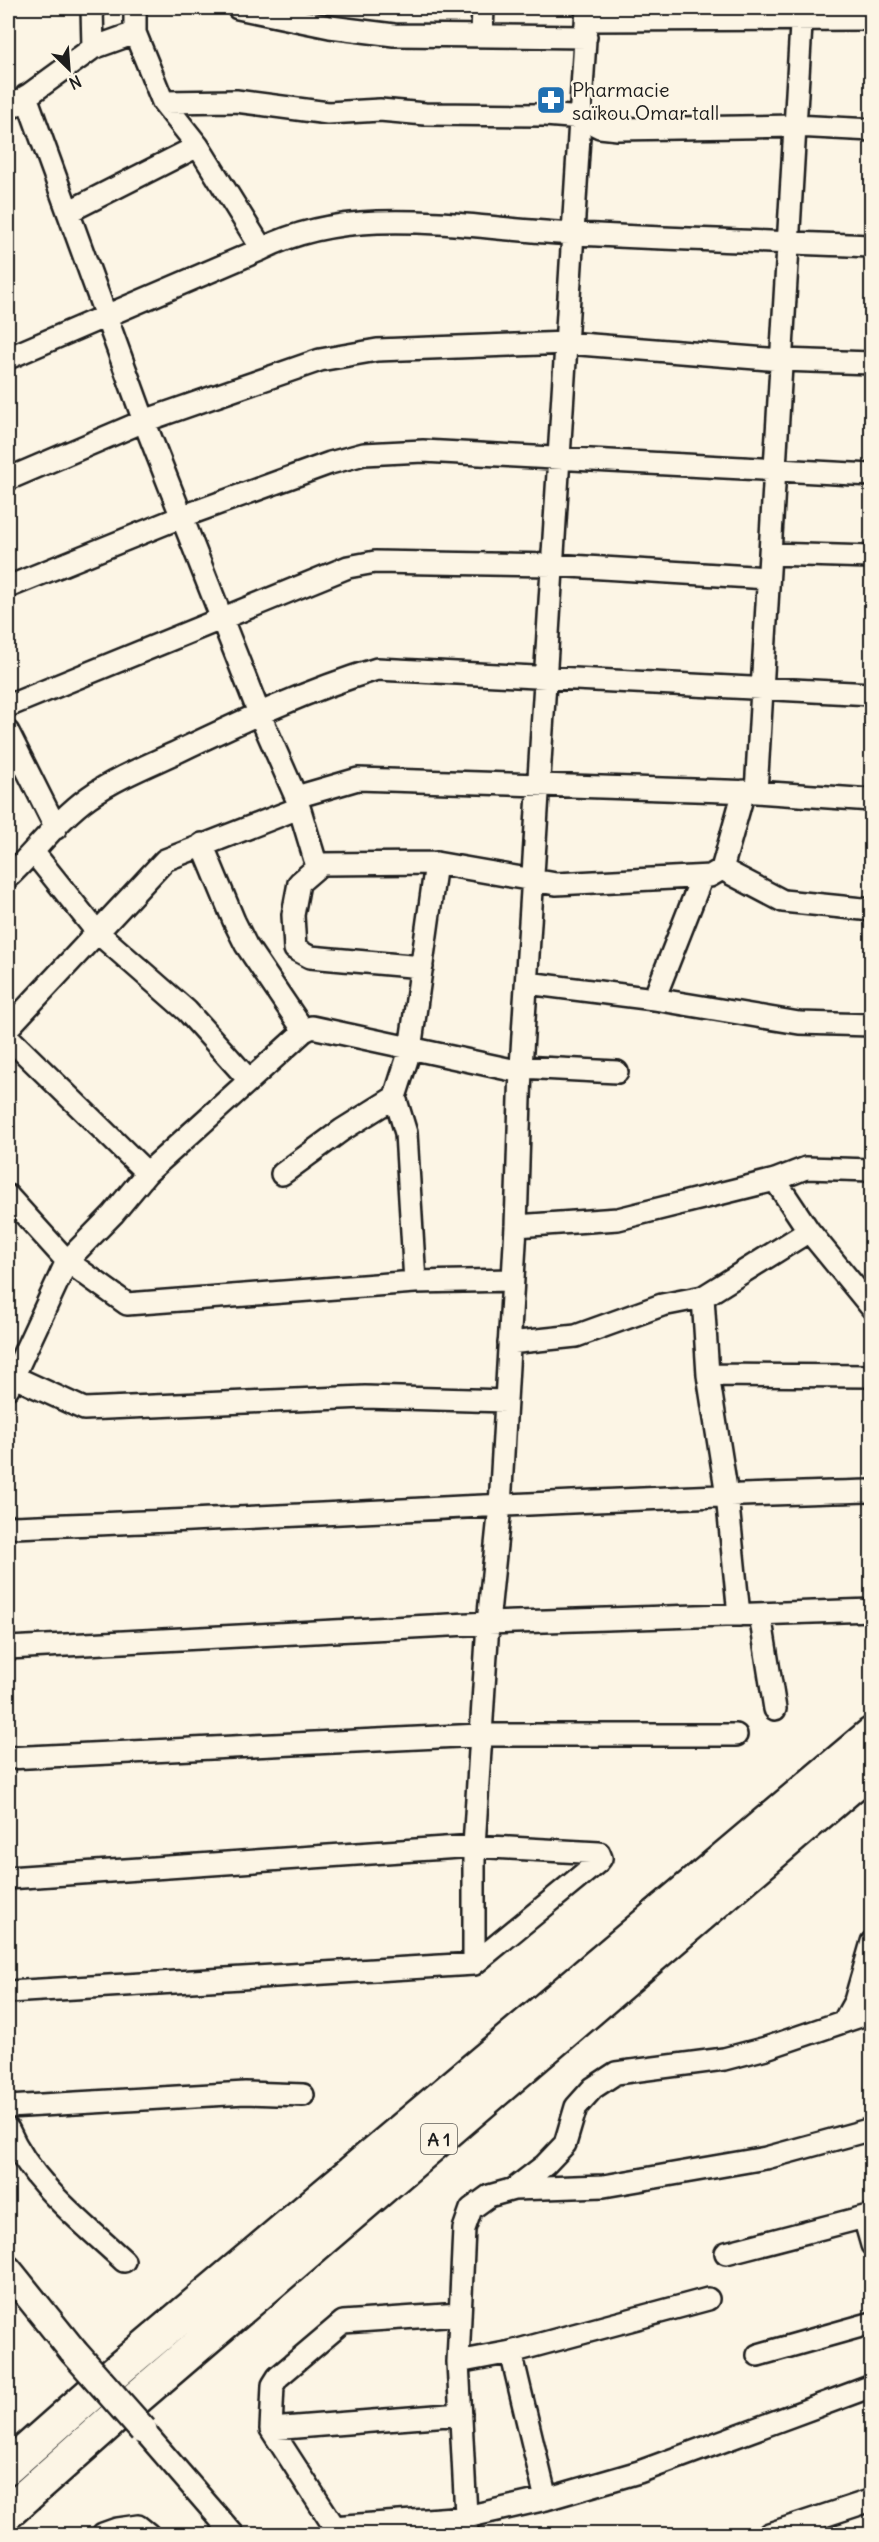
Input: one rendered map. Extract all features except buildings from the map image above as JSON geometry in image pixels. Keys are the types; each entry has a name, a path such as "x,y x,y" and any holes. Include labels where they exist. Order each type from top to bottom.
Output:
{"highway":[{"name":"A 1","path":"8,2467 129,2360 872,1734"},
{"name":"A 1","path":"8,2512 132,2401 872,1768"}],"street":[{"path":"92,8 93,48"},
{"path":"135,8 135,33 163,102 198,146 262,249"},
{"path":"238,8 330,27 383,33 482,35 587,22 802,13 872,19"},
{"path":"482,35 483,8"},
{"path":"26,96 144,421 259,713 297,802 315,860 321,864 436,863 556,884 702,877 715,874 722,868 750,791 762,687 802,13"},
{"path":"474,1964 474,1846 480,1735 500,1506 516,1226 521,1067 587,22"},
{"path":"8,110 93,48 135,33"},
{"path":"163,102 236,101 328,113 380,110 582,118 600,127 618,129 795,126 872,130"},
{"path":"68,212 198,146"},
{"path":"8,358 262,249 289,235 343,224 385,221 573,234 872,246"},
{"path":"8,479 144,421 320,360 376,350 567,343 782,360 872,363"},
{"path":"8,587 181,517 330,463 364,454 423,451 872,475"},
{"path":"770,554 872,557"},
{"path":"9,700 222,620 348,567 375,562 553,565 768,578"},
{"path":"8,877 89,797 115,781 259,713 332,683 377,669 872,694"},
{"path":"8,732 14,763 56,828"},
{"path":"8,1028 165,860 297,802 358,779 750,791 872,800"},
{"path":"202,844 246,945 304,1031"},
{"path":"34,853 97,932 187,1011 249,1080"},
{"path":"415,1282 406,1133 395,1097 410,1050 436,863"},
{"path":"321,864 299,883 292,915 295,949 310,957 422,967"},
{"path":"722,868 783,901 872,910"},
{"path":"654,999 702,877"},
{"path":"527,983 654,999 799,1023 872,1025"},
{"path":"506,1401 365,1397 84,1409 9,1378 67,1261 113,1214 147,1173 304,1031 312,1027 410,1050 512,1070 521,1067 617,1072"},
{"path":"8,1037 147,1173"},
{"path":"282,1174 342,1130 395,1097"},
{"path":"516,1226 618,1219 775,1180 806,1168 872,1170"},
{"path":"775,1180 809,1231 872,1308"},
{"path":"8,1196 67,1261 128,1304 415,1282 512,1280"},
{"path":"509,1343 576,1336 662,1305 703,1297 809,1231"},
{"path":"703,1297 708,1375 727,1494 739,1615"},
{"path":"708,1375 872,1376"},
{"path":"8,1527 246,1520 459,1506 500,1506 727,1494 872,1491"},
{"path":"8,1648 488,1623 872,1610"},
{"path":"760,1614 776,1709"},
{"path":"8,1758 480,1735 736,1735"},
{"path":"8,1878 474,1846 599,1853 601,1858 474,1964 8,1992"},
{"path":"844,2021 855,2001 872,1942"},
{"path":"514,2189 544,2165 565,2144 576,2107 593,2088 616,2073 724,2059 766,2048 872,2012"},
{"path":"8,2107 245,2093 303,2095"},
{"path":"8,2129 22,2157 51,2193 124,2261"},
{"path":"466,2526 458,2362 464,2229 471,2209 489,2196 514,2189 604,2186 766,2158 872,2129"},
{"path":"726,2253 868,2216 872,2244"},
{"path":"8,2270 73,2351 233,2535"},
{"path":"458,2362 511,2352 708,2299"},
{"path":"460,2314 343,2322 278,2377 273,2385 271,2429 336,2531 466,2526 546,2499 639,2472 872,2386"},
{"path":"758,2355 872,2323"},
{"path":"511,2352 546,2499"},
{"path":"271,2429 461,2414"},
{"path":"769,2535 872,2500"},
{"path":"104,2535 117,2529 138,2526 148,2535"}],"place":[{"name":"Pharmacie saïkou Omar tall","path":"551,100"}]}
